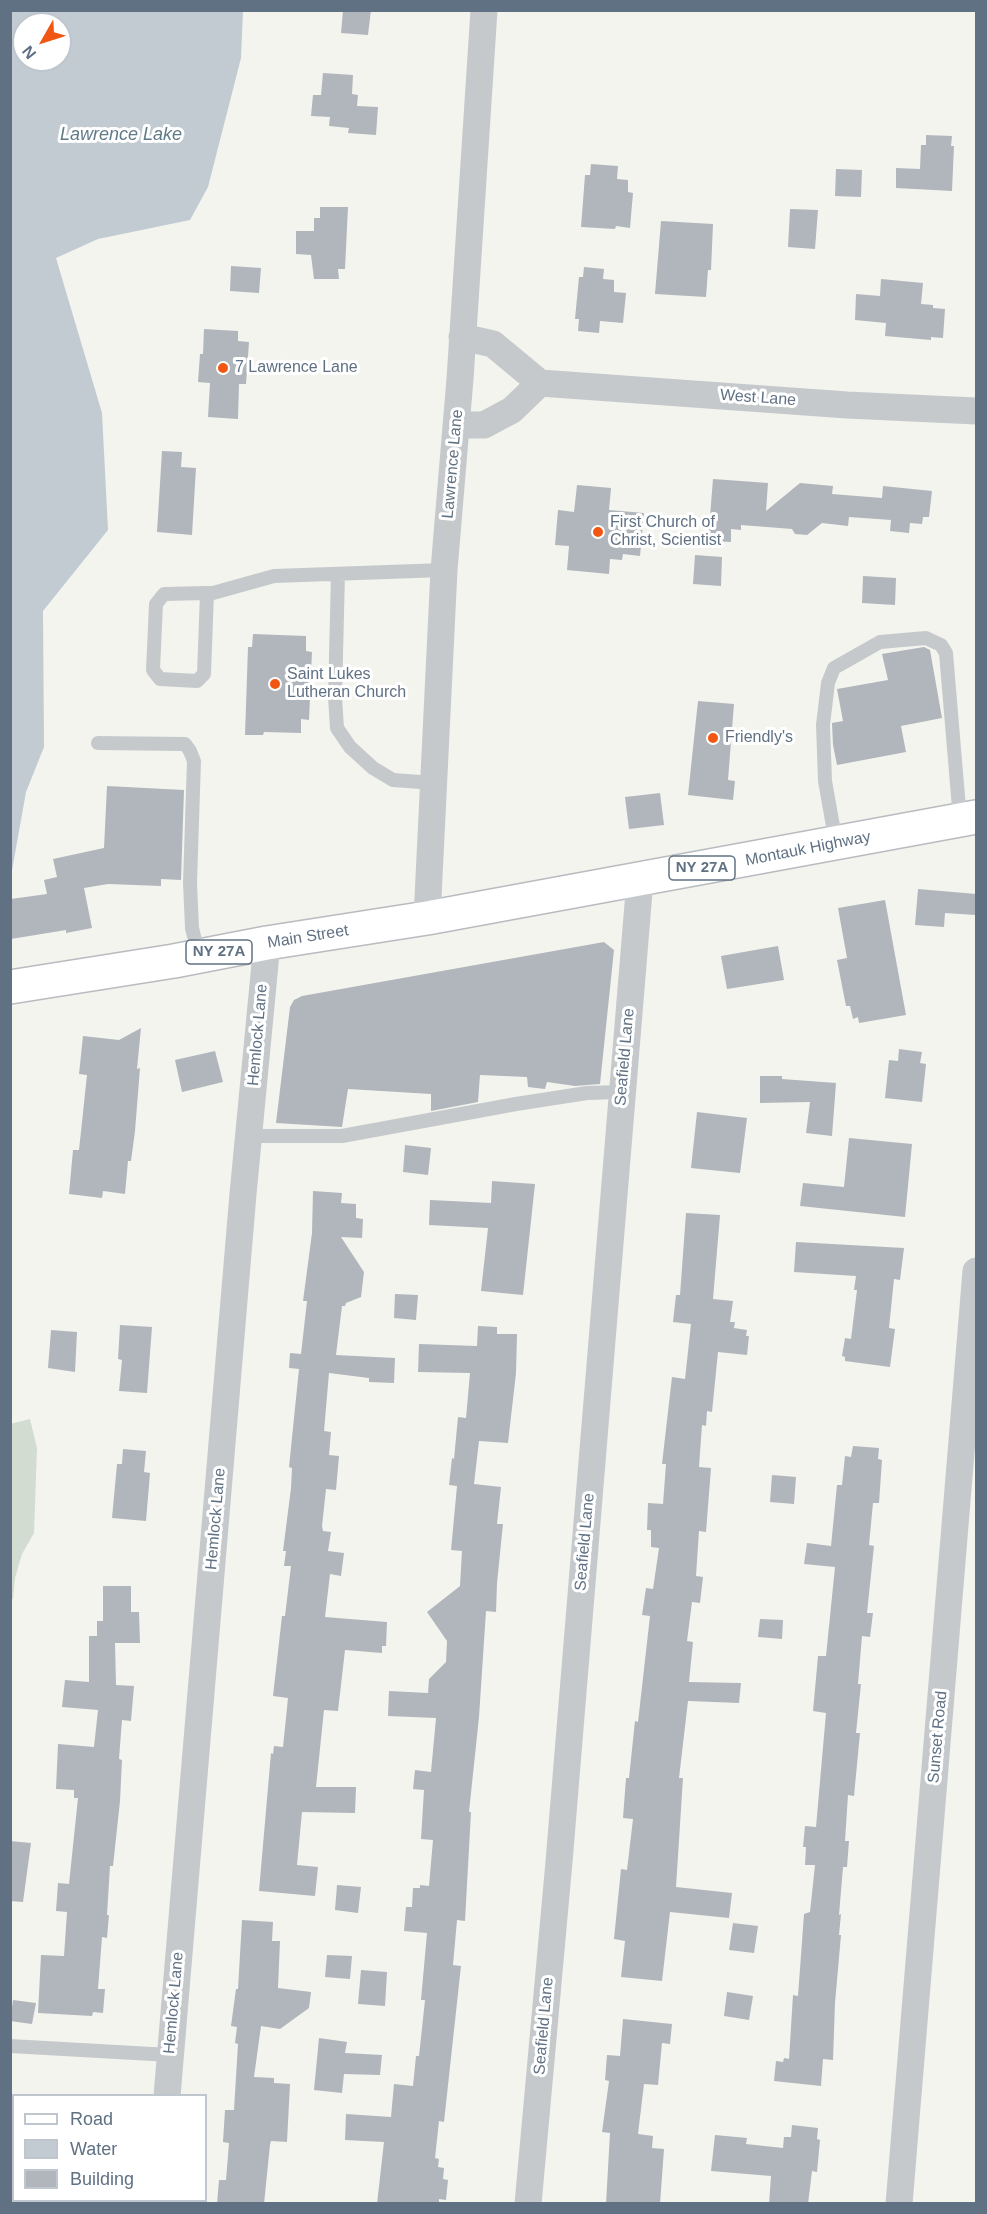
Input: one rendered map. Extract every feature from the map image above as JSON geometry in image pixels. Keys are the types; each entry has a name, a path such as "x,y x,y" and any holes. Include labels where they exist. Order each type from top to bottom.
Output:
{"main road":[{"name":"Montauk Highway","path":"427,918 968,819"},
{"name":"Main Street","path":"10,987 427,918"}],"street":[{"name":"Lawrence Lane","path":"427,918 444,570 484,10"},
{"path":"456,424 484,425 512,410 540,383 493,344 462,337"},
{"name":"West Lane","path":"540,383 846,405 976,411"},
{"name":"Seafield Lane","path":"528,2204 559,1863 640,880"},
{"name":"Hemlock Lane","path":"167,2094 248,1136 267,943"},
{"name":"Sunset Road","path":"898,2204 976,1271"}],"lane":[{"path":"207,593 204,674 196,681 160,679 153,670 156,604 164,594 207,593 274,576 444,570"},
{"path":"339,574 335,697 337,728 350,747 373,768 393,780 434,783"},
{"path":"836,843 825,781 823,725 828,683 834,668 880,642 926,638 941,645 946,653 968,819"},
{"path":"98,743 185,744 190,751 194,761 190,894 192,928 199,956"},
{"path":"248,1136 342,1136 516,1104 587,1093 622,1092"},
{"path":"10,2046 170,2055"}],"shaded area":[{"path":"30,1419 37,1448 34,1533 22,1554 15,1578 13,1600 10,1596 10,1424"}],"water":[{"name":"Lawrence Lake","path":"11,10 243,11 241,58 208,187 190,220 98,239 56,258 102,413 108,530 43,611 44,747 26,792 11,876"}],"building":[{"path":"343,10 371,10 368,35 341,33"},
{"path":"323,73 353,75 352,94 358,95 357,106 378,107 376,135 348,133 349,128 329,126 330,117 311,116 313,95 321,95"},
{"path":"926,135 952,136 951,146 954,146 952,191 896,188 896,168 920,169 921,145 926,145"},
{"path":"591,164 618,166 617,179 628,180 628,192 633,193 630,228 581,227 585,175 590,175"},
{"path":"836,169 862,170 861,197 835,196"},
{"path":"320,207 348,207 345,269 338,269 339,279 314,279 311,255 296,254 296,231 314,231 314,218 320,218"},
{"path":"790,209 818,210 815,249 788,247"},
{"path":"661,221 713,224 711,270 708,270 706,297 655,294"},
{"path":"231,266 261,268 259,293 230,291"},
{"path":"584,267 604,269 603,279 614,280 614,292 626,293 623,323 600,321 599,333 578,331 579,319 575,319 579,277 583,277"},
{"path":"881,279 923,283 921,304 945,309 943,338 931,337 931,340 885,336 886,323 855,320 856,294 880,296"},
{"name":"7 Lawrence Lane","path":"204,329 238,331 238,341 249,342 246,384 239,384 238,419 208,417 210,383 198,382 200,354 203,354"},
{"path":"162,451 182,452 181,467 196,468 192,535 157,532"},
{"path":"713,479 768,483 766,511 800,483 833,486 832,494 882,498 883,486 932,491 929,517 923,517 922,524 910,523 909,533 890,531 891,520 849,517 848,526 822,523 807,535 795,534 792,529 741,525 741,530 731,529 731,542 708,541"},
{"path":"577,485 611,488 609,510 644,513 640,556 623,554 622,560 610,559 609,574 567,570 569,546 555,545 558,510 574,512"},
{"path":"695,555 722,557 721,586 693,584"},
{"path":"863,576 896,578 895,605 862,603"},
{"name":"Saint Lukes Lutheran Church","path":"253,634 306,636 306,651 312,652 309,720 301,719 301,733 264,732 263,735 245,735 248,647 252,647"},
{"path":"924,647 930,650 942,718 901,726 906,752 837,765 832,723 843,721 837,689 888,680 882,654"},
{"name":"Friendly's","path":"698,701 734,704 728,780 735,781 733,800 688,795"},
{"path":"107,786 184,790 181,880 161,879 161,886 108,884 84,888 92,928 11,939 11,899 47,894 44,880 57,877 53,859 104,848"},
{"path":"660,793 664,825 629,829 625,797"},
{"path":"918,889 976,894 976,915 945,913 944,927 915,925"},
{"path":"885,900 906,1015 859,1023 858,1017 853,1019 850,1006 846,1006 837,960 847,958 838,908"},
{"path":"604,942 614,950 600,1084 575,1086 547,1082 545,1089 528,1087 527,1077 480,1075 478,1102 431,1111 431,1094 348,1089 342,1127 276,1123 290,1007 294,1000 302,996"},
{"path":"778,946 784,980 727,989 721,956"},
{"path":"141,1028 135,1131 131,1161 128,1161 125,1194 103,1191 102,1198 69,1194 73,1150 79,1150 87,1075 79,1074 83,1036 119,1040"},
{"path":"899,1049 922,1052 920,1063 926,1064 922,1102 885,1098 889,1060 898,1061"},
{"path":"215,1051 223,1082 182,1092 175,1060"},
{"path":"760,1076 782,1076 782,1079 836,1083 832,1136 806,1133 810,1102 760,1103"},
{"path":"697,1112 747,1118 740,1173 691,1168"},
{"path":"849,1138 912,1144 905,1217 800,1206 803,1183 844,1187"},
{"path":"405,1145 431,1148 428,1175 403,1172"},
{"path":"492,1181 535,1184 523,1295 481,1291 488,1228 429,1225 430,1200 491,1203"},
{"path":"313,1191 342,1193 341,1203 356,1204 356,1218 363,1219 362,1238 341,1237 364,1272 361,1297 342,1306 336,1355 395,1358 394,1383 369,1382 369,1378 329,1373 324,1431 331,1432 329,1455 339,1456 336,1490 326,1489 322,1526 323,1531 331,1532 328,1551 344,1553 341,1576 330,1574 325,1617 387,1622 386,1646 382,1646 382,1653 345,1650 338,1711 324,1710 316,1787 356,1787 355,1813 302,1812 297,1865 318,1867 315,1896 259,1891 271,1753 273,1754 274,1746 283,1747 288,1698 273,1696 282,1616 285,1616 291,1566 284,1566 286,1551 283,1551 291,1488 292,1468 289,1467 299,1369 289,1368 290,1353 301,1354 307,1301 303,1301 312,1233"},
{"path":"686,1213 720,1215 713,1299 733,1301 730,1322 735,1322 734,1328 747,1330 746,1336 749,1336 747,1355 718,1352 712,1412 707,1411 706,1426 702,1425 699,1467 711,1468 706,1532 699,1531 696,1576 703,1577 700,1603 692,1602 687,1641 693,1642 689,1682 741,1683 739,1703 688,1701 679,1778 683,1778 676,1887 732,1893 729,1918 670,1912 662,1981 621,1977 625,1941 614,1939 621,1869 627,1870 633,1819 623,1818 626,1778 629,1778 635,1721 638,1722 650,1616 642,1615 646,1588 653,1589 659,1548 651,1547 651,1530 647,1530 648,1503 663,1504 666,1464 662,1464 672,1377 685,1379 691,1324 673,1322 676,1295 680,1295"},
{"path":"796,1242 904,1248 900,1280 894,1279 889,1328 895,1329 890,1367 845,1361 845,1357 842,1356 845,1338 851,1339 857,1290 854,1290 856,1276 794,1272"},
{"path":"395,1294 418,1295 416,1320 394,1318"},
{"path":"120,1325 152,1327 147,1393 119,1391 122,1360 118,1359"},
{"path":"478,1326 497,1327 497,1334 517,1334 516,1373 508,1443 479,1441 474,1484 501,1487 497,1524 503,1524 496,1612 486,1611 479,1717 469,1812 471,1812 465,1921 457,1920 453,1965 461,1966 444,2122 439,2121 435,2158 439,2159 438,2167 444,2168 443,2179 448,2180 446,2200 439,2199 439,2204 377,2204 384,2142 345,2140 346,2114 391,2117 394,2084 413,2086 425,2000 421,2000 427,1933 404,1931 406,1907 412,1907 413,1888 420,1888 420,1885 429,1886 433,1840 421,1839 424,1790 413,1789 415,1770 431,1772 436,1718 388,1716 389,1691 428,1693 429,1679 446,1662 447,1641 427,1612 460,1586 462,1551 451,1550 457,1486 449,1485 458,1417 466,1418 470,1373 418,1372 419,1344 477,1346"},
{"path":"51,1330 77,1332 75,1372 48,1368"},
{"path":"853,1446 879,1448 878,1459 882,1460 879,1503 873,1503 869,1545 874,1546 867,1613 873,1613 870,1637 862,1636 858,1684 861,1684 856,1733 860,1733 854,1796 848,1795 845,1841 849,1841 847,1867 843,1867 839,1915 841,1914 839,1935 841,1935 833,2060 823,2059 821,2086 774,2081 776,2061 783,2062 784,2058 789,2059 793,1995 798,1996 804,1914 810,1912 815,1865 805,1865 806,1847 803,1847 805,1826 816,1827 826,1713 813,1711 818,1656 826,1656 835,1567 804,1564 807,1543 831,1546 837,1485 842,1485 845,1456 851,1457"},
{"path":"123,1449 146,1451 144,1472 150,1473 146,1521 112,1518 117,1464 122,1464"},
{"path":"772,1475 796,1477 794,1504 770,1502"},
{"path":"103,1586 131,1586 131,1612 139,1612 140,1643 115,1643 116,1685 134,1686 131,1721 122,1720 119,1759 122,1760 120,1801 113,1866 110,1866 107,1938 102,1937 98,1989 105,1989 103,2013 93,2012 92,2016 38,2013 41,1955 64,1956 67,1912 56,1911 58,1883 69,1884 78,1798 74,1798 74,1790 56,1789 58,1744 94,1747 98,1710 62,1707 65,1680 89,1682 89,1636 97,1636 97,1621 103,1621"},
{"path":"760,1619 783,1620 782,1639 758,1637"},
{"path":"10,1841 31,1843 23,1902 10,1901"},
{"path":"337,1885 361,1887 358,1913 335,1910"},
{"path":"242,1920 273,1922 272,1941 280,1941 278,1988 311,1992 309,2008 280,2029 261,2026 254,2077 274,2078 274,2083 290,2084 287,2142 271,2141 264,2204 217,2204 219,2180 226,2180 229,2143 223,2142 225,2110 234,2110 238,2044 235,2043 237,2027 231,2026 236,1989 238,1989"},
{"path":"733,1923 758,1926 754,1953 729,1950"},
{"path":"327,1955 352,1956 350,1979 325,1977"},
{"path":"361,1970 387,1972 385,2006 358,2004"},
{"path":"727,1992 753,1996 749,2020 724,2016"},
{"path":"13,2000 36,2003 32,2024 10,2021"},
{"path":"623,2019 672,2024 670,2044 662,2043 658,2085 644,2084 638,2134 653,2136 652,2148 664,2149 660,2204 606,2204 610,2133 602,2132 609,2081 605,2080 607,2055 620,2056"},
{"path":"319,2038 347,2042 345,2053 382,2055 380,2075 344,2074 342,2093 314,2090"},
{"path":"792,2125 818,2128 817,2139 820,2140 817,2172 812,2171 808,2204 769,2204 771,2176 711,2171 715,2135 747,2138 746,2144 783,2148 784,2137 791,2137"}],"place":[{"name":"7 Lawrence Lane","path":"223,368"},
{"name":"First Church of Christ, Scientist","path":"598,532"},
{"name":"Saint Lukes Lutheran Church","path":"275,684"},
{"name":"Friendly's","path":"713,738"}]}
